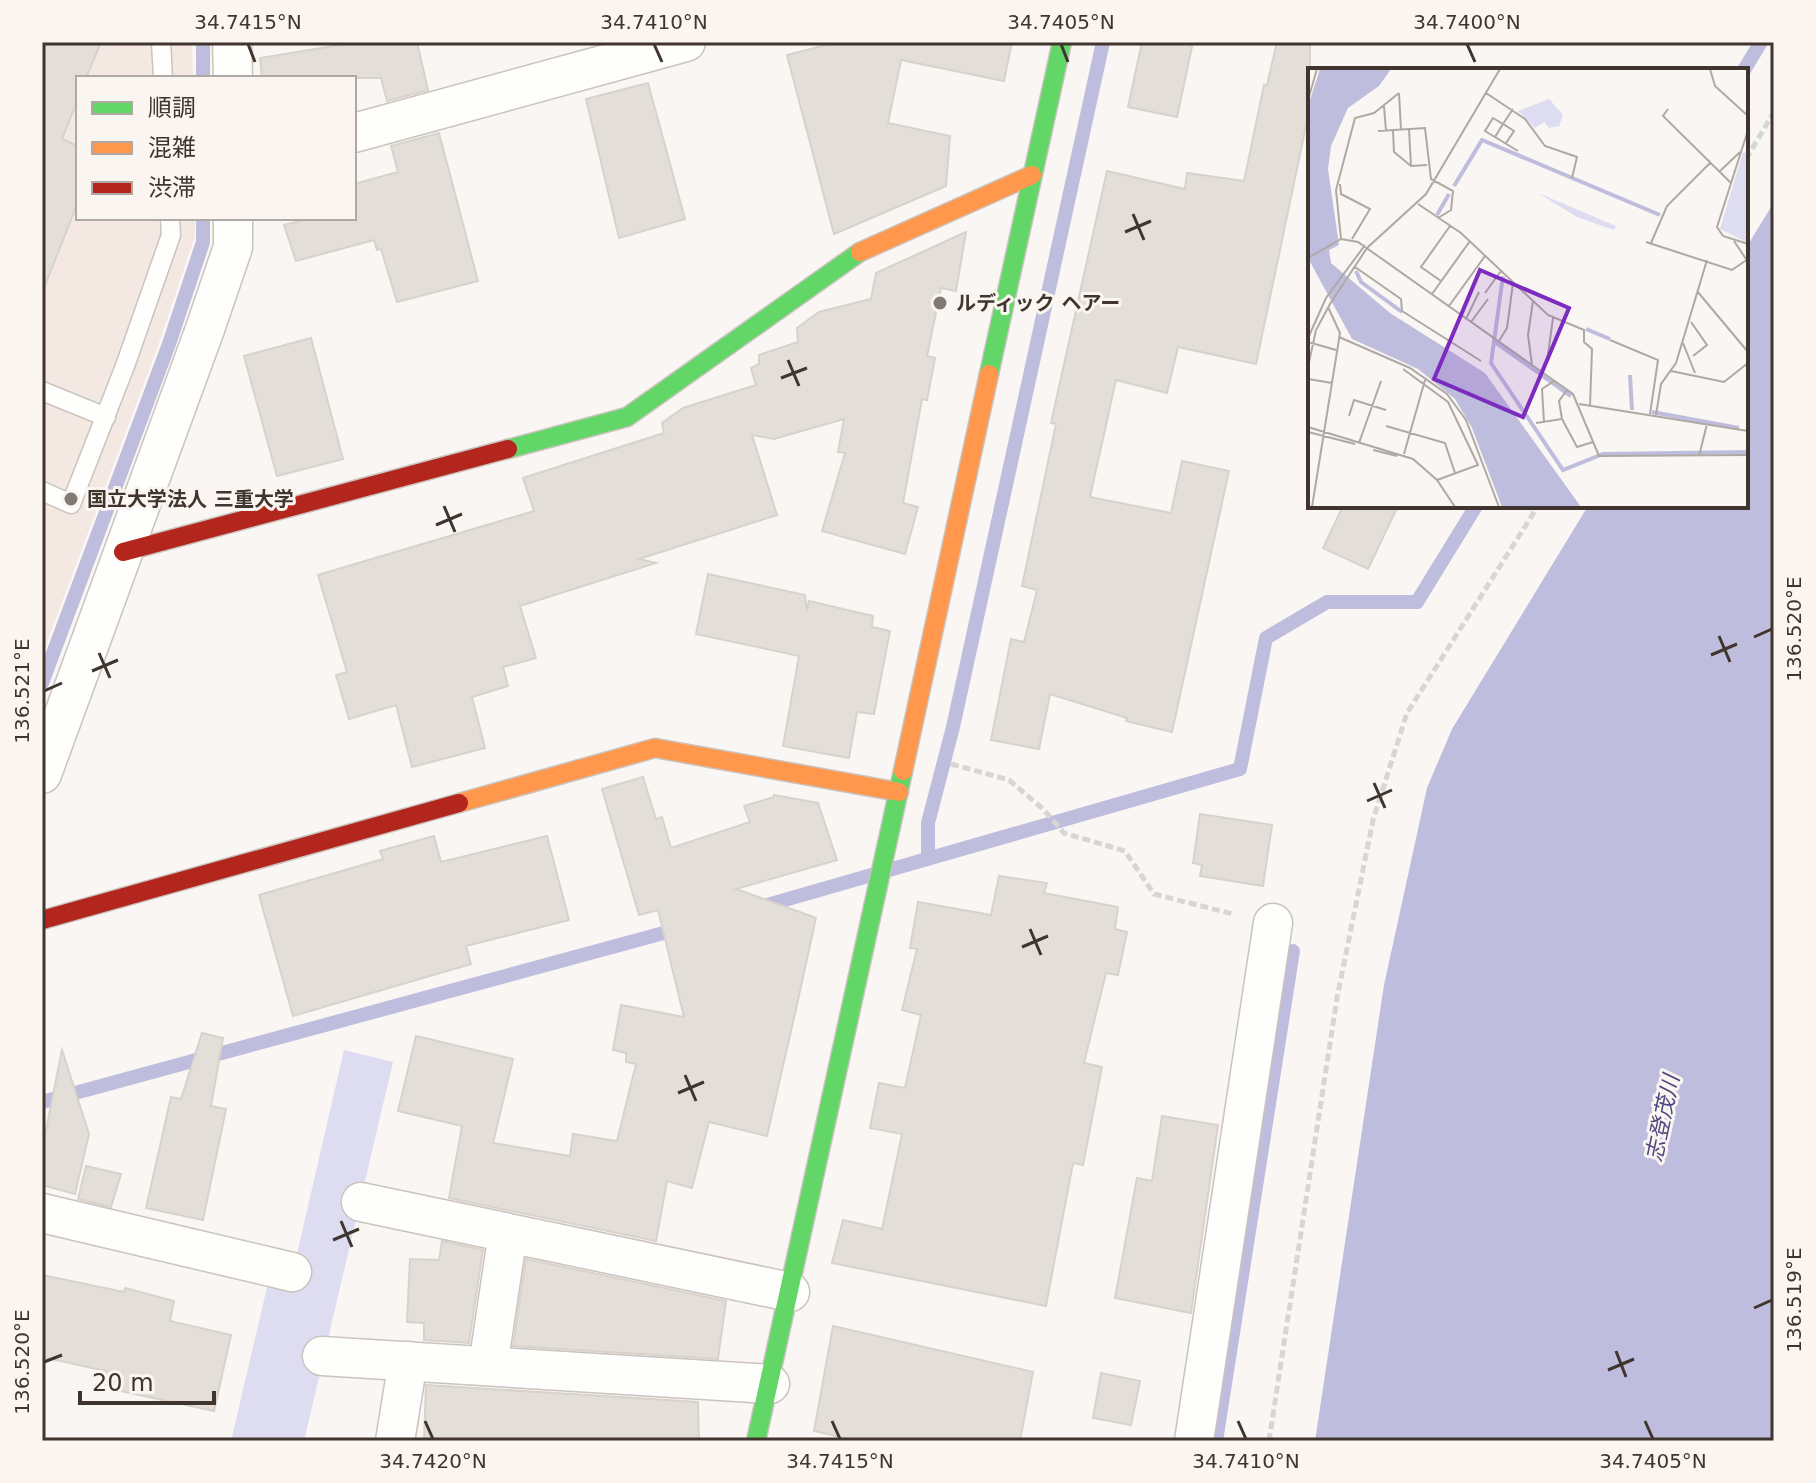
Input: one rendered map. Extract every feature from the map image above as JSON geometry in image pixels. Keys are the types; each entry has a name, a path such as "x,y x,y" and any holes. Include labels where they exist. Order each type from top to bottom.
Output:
{"street":[{"path":"232,42 233,76"},
{"path":"356,132 686,42"},
{"path":"756,1441 1062,42"},
{"path":"123,552 627,417 861,252 1032,175"},
{"path":"42,774 233,247 233,220"},
{"path":"42,920 655,748 899,792"},
{"path":"1194,1441 1273,923"},
{"path":"361,1202 790,1292"},
{"path":"42,1213 292,1272"},
{"path":"488,1366 508,1233"},
{"path":"322,1356 770,1384"},
{"path":"395,1441 408,1361"}],"lane":[{"path":"161,42 163,76"},
{"path":"42,491 71,504 106,417 171,235 170,220"},
{"path":"42,391 106,417"}],"path":[{"path":"1748,156 1774,112"},
{"path":"1269,1441 1337,998 1373,820 1407,713 1537,508"},
{"path":"908,753 1009,780 1043,809 1064,833 1125,851 1154,894 1273,923"}],"shaded area":[{"name":"国立大学法人 三重大学","path":"42,42 192,42 193,76 76,76 76,220 195,220 195,236 159,343 42,655"},
{"path":"344,1050 393,1062 304,1441 231,1441 269,1279 290,1284"}],"water":[{"name":"志登茂川","path":"1774,202 1774,1441 1315,1441 1384,985 1427,788 1452,729 1587,508 1748,508 1748,245"}],"building":[{"path":"42,42 101,42 87,76 76,76 76,104 62,139 76,145 76,207 44,288"},
{"path":"358,42 417,42 428,90 387,101 381,78 262,76 260,58"},
{"path":"838,42 1012,42 1004,81 901,60 888,123 950,136 946,186 834,234 787,55"},
{"path":"1142,42 1193,42 1177,117 1128,107"},
{"path":"1277,42 1310,42 1308,117 1256,364 1178,347 1167,393 1116,380 1090,497 1171,513 1182,461 1229,471 1172,732 1126,721 1127,718 1050,694 1039,749 991,740 1011,639 1024,642 1037,590 1022,586 1056,424 1051,423 1107,171 1185,189 1187,173 1244,181 1264,85 1267,85"},
{"path":"648,83 685,219 619,238 586,99"},
{"path":"439,133 478,281 397,302 381,249 377,250 374,240 296,261 284,225 304,220 356,220 356,183 398,172 391,146"},
{"path":"966,232 956,291 941,288 927,356 935,358 927,400 922,399 903,503 918,507 905,554 822,531 845,453 838,452 844,419 774,439 752,435 777,515 639,559 656,563 520,606 536,658 503,667 508,686 472,697 485,748 412,767 396,705 349,719 336,675 347,672 318,575 534,511 523,478 664,433 662,423 683,408 756,385 751,368 759,364 759,355 798,342 797,328 819,312 871,299 876,273"},
{"path":"311,338 343,459 277,476 244,356"},
{"path":"1342,508 1397,508 1368,569 1323,548"},
{"path":"708,574 805,595 807,611 809,601 873,616 872,627 890,631 874,714 857,712 849,758 783,746 799,656 696,634"},
{"path":"643,777 656,819 662,817 671,848 750,822 744,806 774,795 818,803 837,860 736,889 816,918 796,1009 767,1136 709,1122 692,1188 667,1181 656,1241 449,1198 462,1126 398,1111 416,1036 513,1059 493,1143 570,1156 573,1134 617,1141 636,1064 626,1062 626,1053 613,1050 621,1005 684,1017 658,910 639,915 602,789"},
{"path":"1200,814 1272,825 1263,886 1200,876 1202,865 1193,863"},
{"path":"434,836 441,862 547,836 569,920 466,946 471,964 293,1016 259,895 383,859 380,851"},
{"path":"999,876 1047,883 1044,893 1118,907 1115,929 1127,932 1118,975 1106,973 1084,1063 1102,1067 1083,1165 1073,1163 1046,1306 832,1263 843,1220 882,1229 902,1134 870,1128 879,1083 905,1088 921,1015 902,1010 917,949 910,948 918,902 991,915"},
{"path":"202,1033 223,1038 211,1106 226,1109 203,1220 146,1208 171,1097 181,1099"},
{"path":"62,1050 89,1134 75,1194 42,1185 42,1150"},
{"path":"1162,1116 1218,1125 1191,1313 1115,1298 1137,1178 1152,1181"},
{"path":"86,1166 121,1174 111,1207 78,1199"},
{"path":"442,1241 483,1250 469,1343 424,1340 424,1323 407,1322 410,1259 439,1260"},
{"path":"526,1259 726,1301 718,1359 513,1346"},
{"path":"42,1275 124,1292 125,1288 174,1301 170,1321 231,1335 214,1411 102,1387 106,1371 42,1357"},
{"path":"833,1326 1033,1372 1020,1441 858,1441 814,1431"},
{"path":"1101,1373 1140,1381 1131,1425 1093,1418"},
{"path":"426,1385 698,1402 699,1441 424,1441"}],"waterway":[{"path":"203,42 203,76"},
{"path":"928,857 928,823 953,727 1103,42"},
{"path":"1745,68 1761,42"},
{"path":"42,683 169,344 203,242 203,220"},
{"path":"757,908 1240,769 1266,638 1327,602 1417,602 1475,508"},
{"path":"42,1102 682,928"},
{"path":"1216,1441 1293,951"}],"traffic: fast":[{"path":"989,374 1062,42"},
{"path":"508,449 627,417 860,252"},
{"path":"756,1441 903,771"}],"traffic: slow":[{"path":"860,252 1032,175"},
{"path":"903,771 989,374"},
{"path":"459,803 655,748 899,792"}],"traffic: jam":[{"path":"123,552 508,449"},
{"path":"42,920 459,803"}],"place":[{"name":"ルディック ヘアー","path":"940,303"},
{"name":"国立大学法人 三重大学","path":"71,499"}]}
